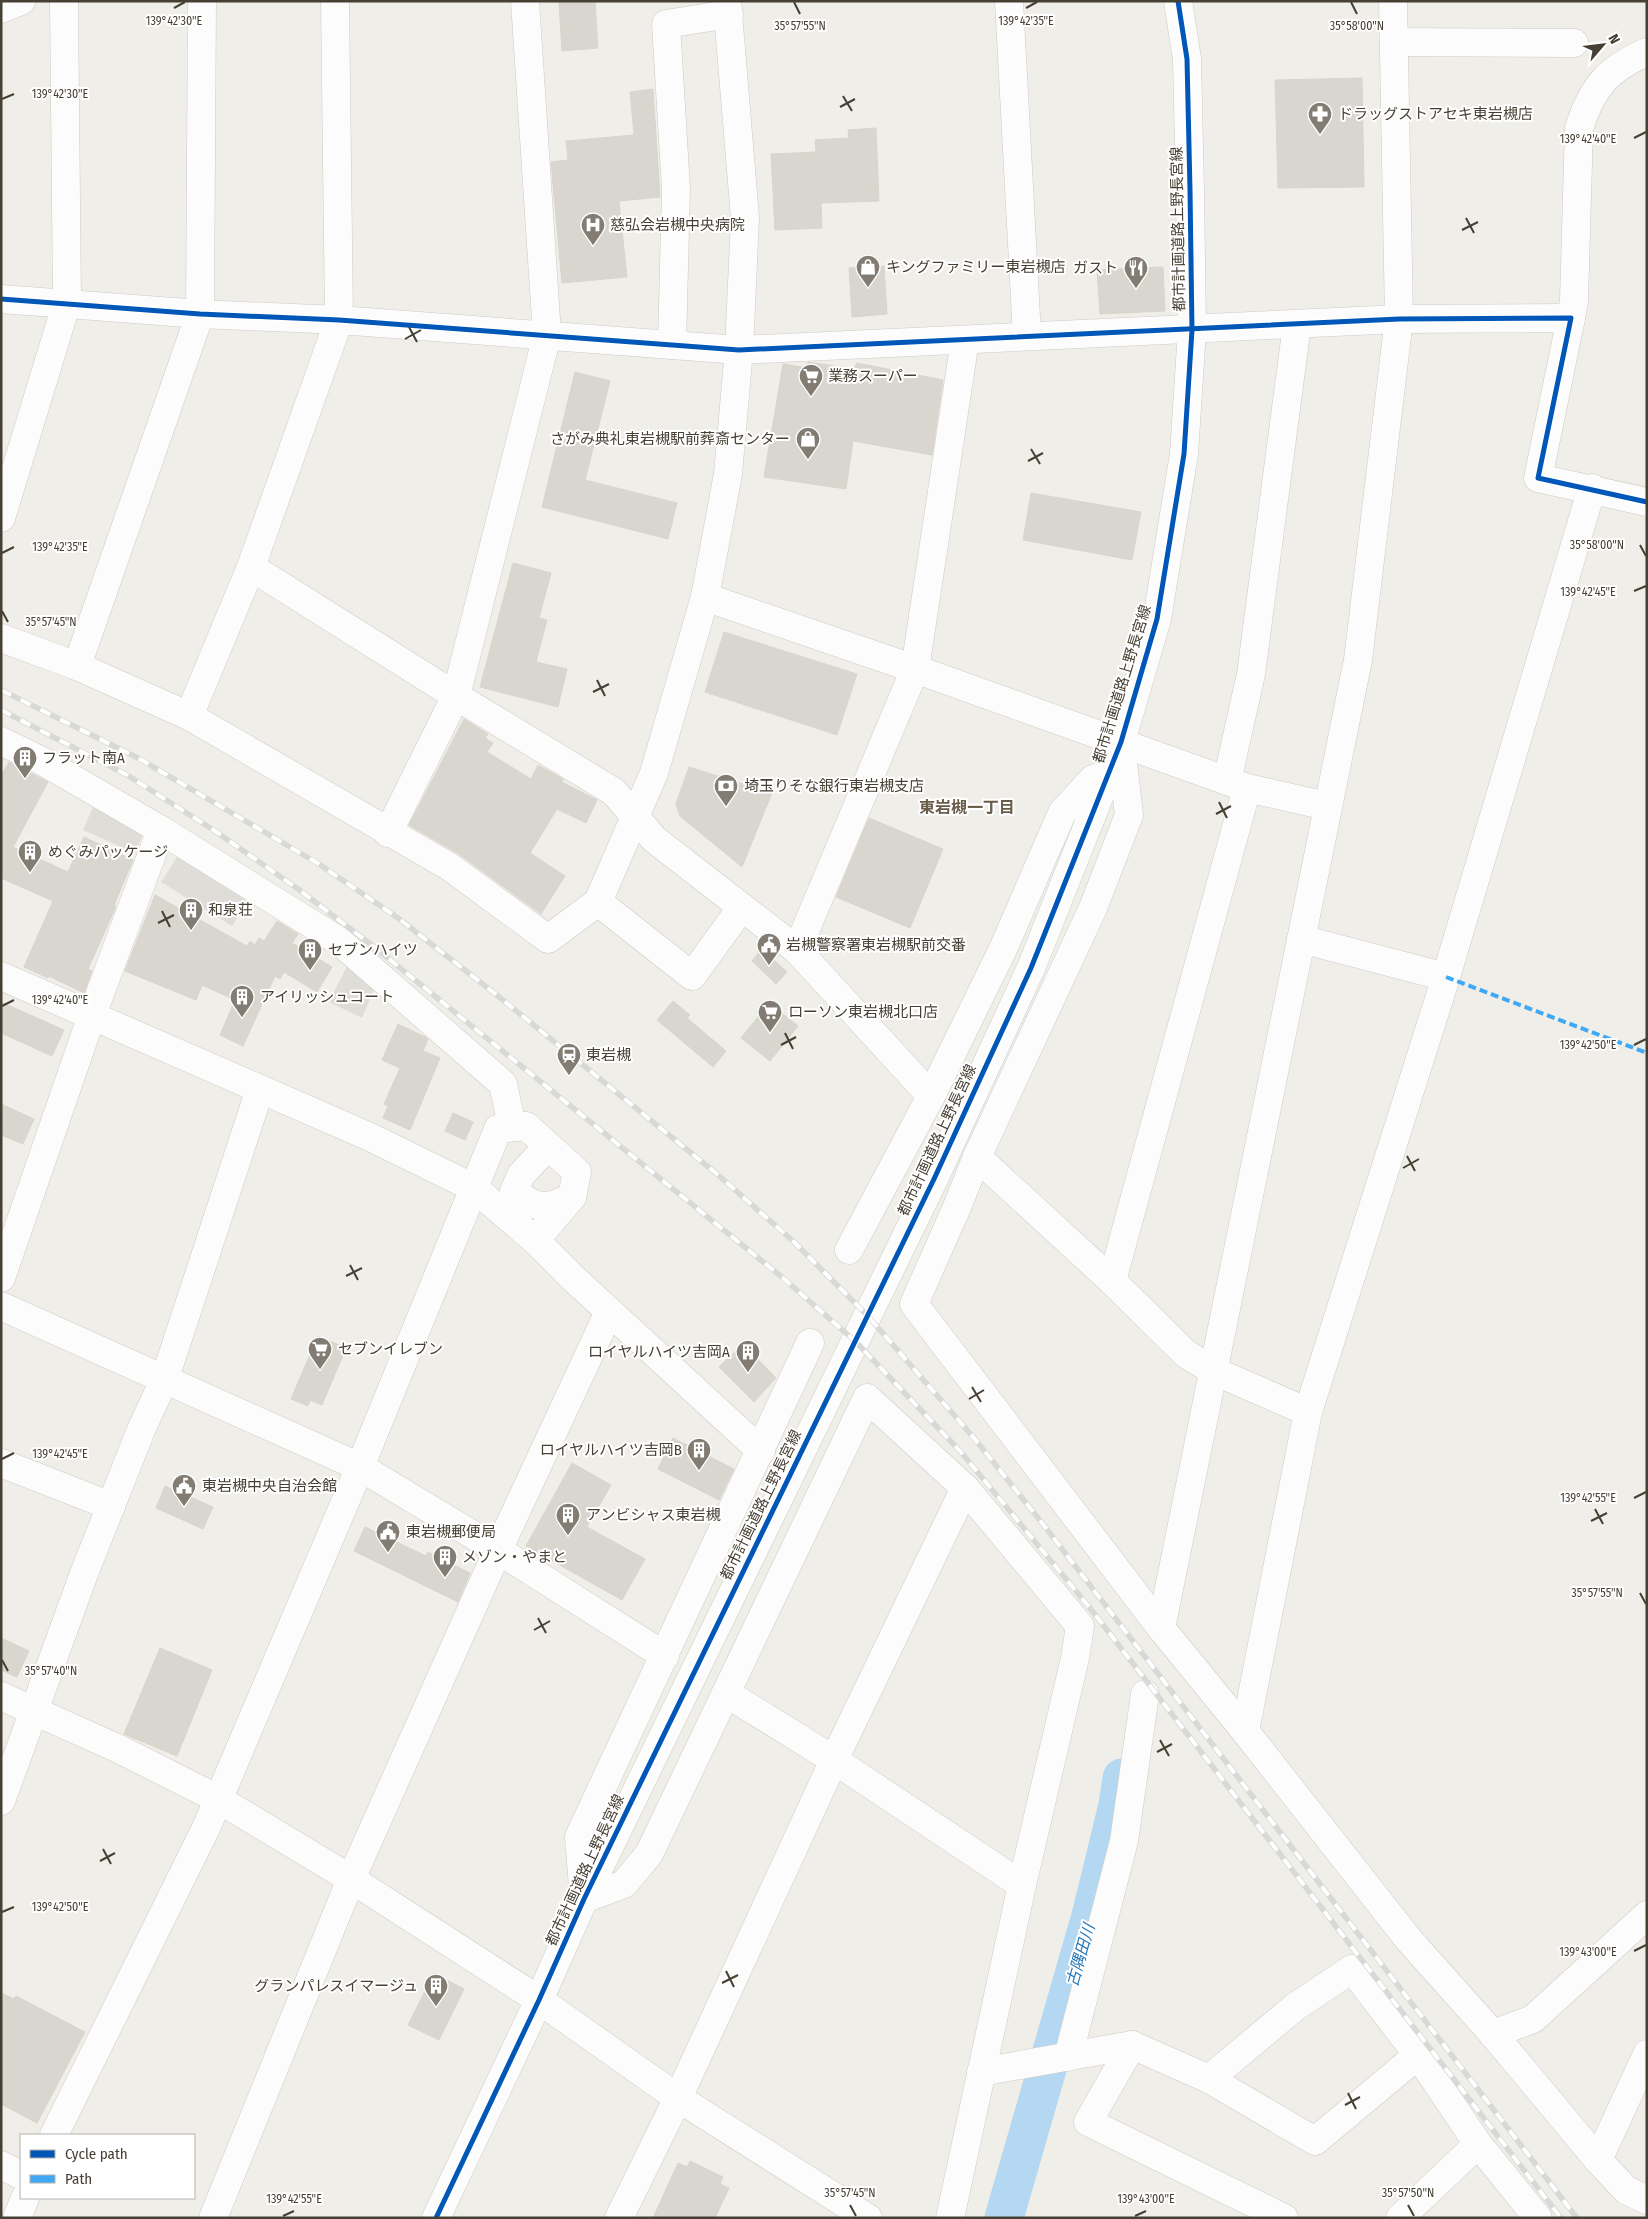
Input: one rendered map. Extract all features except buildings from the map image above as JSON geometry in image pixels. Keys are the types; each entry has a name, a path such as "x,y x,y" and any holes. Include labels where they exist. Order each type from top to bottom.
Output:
{"street":[{"path":"1,9 22,1"},
{"path":"1,518 67,302 64,1"},
{"path":"76,666 200,314 202,1"},
{"path":"189,716 251,567 339,320 334,1"},
{"path":"388,833 456,696 547,336 525,1"},
{"path":"1009,1 1027,336"},
{"name":"都市計画道路上野長宮線","path":"436,2218 539,2000 584,1899 934,1179 1031,968 1121,742 1157,619 1184,454 1192,330 1187,59 1178,1"},
{"path":"1161,1628 1358,660 1399,319 1393,1"},
{"path":"1,638 76,666 189,716 388,833 450,867 548,939 598,902 654,773 705,598 728,474 739,350 745,218 728,7 666,24 676,189 672,345"},
{"path":"1394,42 1574,43"},
{"path":"1647,52 1628,60 1605,77 1586,105 1579,128 1574,302 1538,478 1592,488 1647,502"},
{"path":"1,299 67,302 200,314 339,320 739,350 1027,336 1297,326 1399,319 1571,318"},
{"path":"1112,1281 1237,784 1297,326"},
{"path":"796,950 915,669 965,340"},
{"path":"1245,1731 1308,1412 1446,977 1592,488"},
{"path":"251,567 456,696 614,792 636,815 654,839 796,950 931,1096"},
{"path":"705,598 915,669 1237,784 1327,806"},
{"path":"1121,742 1129,815 1093,908 976,1157 957,1207 914,1304 1161,1628 1245,1731 1409,1940 1493,2034 1598,2160 1626,2190 1647,2200"},
{"path":"2,744 42,760 161,830 338,941 504,1084 512,1126"},
{"path":"849,1250 931,1096 1003,949 1062,813 1093,779 1108,774"},
{"path":"1,1278 92,1015 161,830"},
{"path":"598,902 692,976 742,907"},
{"path":"1301,939 1446,977"},
{"path":"1,976 370,1137 474,1188 535,1240 609,1312 761,1451"},
{"path":"1,1801 141,1430 165,1378 260,1089"},
{"path":"54,2134 218,1799 360,1467 498,1129 526,1126 577,1172 572,1198 535,1240"},
{"path":"548,1146 520,1175 514,1191 531,1205 553,1206 572,1198"},
{"path":"976,1157 1112,1281 1186,1354 1214,1371 1308,1412"},
{"path":"1,1306 360,1467 498,1550 665,1656"},
{"path":"213,2218 351,1879 498,1550 609,1312"},
{"path":"810,1343 579,1837 584,1899 624,1884 649,1854 867,1398 966,1488 1080,1626 1075,1658 1022,1885 950,2218"},
{"path":"1,1463 112,1506"},
{"path":"619,2218 678,2098 834,1760 966,1488"},
{"path":"726,1693 834,1760 1022,1885"},
{"path":"1056,2059 1124,1841 1145,1694"},
{"path":"1,1696 119,1749 218,1799 351,1879 539,2000 678,2098 868,2218"},
{"path":"1493,2034 1533,2019 1647,1915"},
{"path":"1209,2079 1295,2007 1352,1969 1418,2056 1478,2144 1538,2218"},
{"path":"981,2072 1132,2045 1209,2079 1315,2141 1418,2056"},
{"path":"1132,2045 1088,2122 1284,2218"},
{"path":"1598,2160 1647,2054"},
{"path":"1400,2218 1478,2144"},
{"path":"1,2165 20,2174"},
{"path":"17,2218 25,2199"}],"shaded area":[{"path":"97,798 146,826 135,853 83,830"},
{"path":"181,851 252,895 232,926 161,882"},
{"path":"347,966 375,987 362,1018 329,1002"}],"waterway":[{"name":"古隅田川","path":"1004,2218 1091,1916 1118,1805 1122,1778"}],"railway":[{"path":"1,690 138,758 319,864 398,918 493,992 717,1174 794,1242 867,1315 974,1438 1039,1519 1577,2218"},
{"path":"1,710 127,775 215,831 298,889 373,946 783,1278 855,1341 960,1451 1090,1608 1561,2218"}],"marked path":[{"path":"1446,977 1647,1053"}],"cycle path":[{"path":"436,2218 539,2000 584,1899 934,1179 1031,968 1121,742 1157,619 1184,454 1192,330 1187,59 1178,1"},
{"path":"1,299 200,314 339,320 739,350 1399,319 1571,318 1538,478 1647,502"}],"place":[{"name":"ドラッグストアセキ東岩槻店","path":"1320,135"},
{"name":"慈弘会岩槻中央病院","path":"593,246"},
{"name":"キングファミリー東岩槻店","path":"868,288"},
{"name":"ガスト","path":"1136,289"},
{"name":"業務スーパー","path":"811,397"},
{"name":"さがみ典礼東岩槻駅前葬斎センター","path":"808,460"},
{"name":"フラット南A","path":"25,779"},
{"name":"埼玉りそな銀行東岩槻支店","path":"726,807"},
{"name":"めぐみパッケージ","path":"30,873"},
{"name":"和泉荘","path":"191,931"},
{"name":"岩槻警察署東岩槻駅前交番","path":"769,966"},
{"name":"セブンハイツ","path":"310,971"},
{"name":"アイリッシュコート","path":"242,1018"},
{"name":"ローソン東岩槻北口店","path":"770,1033"},
{"name":"東岩槻","path":"569,1076"},
{"name":"セブンイレブン","path":"320,1370"},
{"name":"ロイヤルハイツ吉岡A","path":"748,1373"},
{"name":"ロイヤルハイツ吉岡B","path":"699,1471"},
{"name":"東岩槻中央自治会館","path":"184,1507"},
{"name":"アンビシャス東岩槻","path":"568,1536"},
{"name":"東岩槻郵便局","path":"388,1553"},
{"name":"メゾン・やまと","path":"445,1578"},
{"name":"グランパレスイマージュ","path":"436,2007"}],"district":[{"name":"東岩槻一丁目","path":"967,807"}]}
